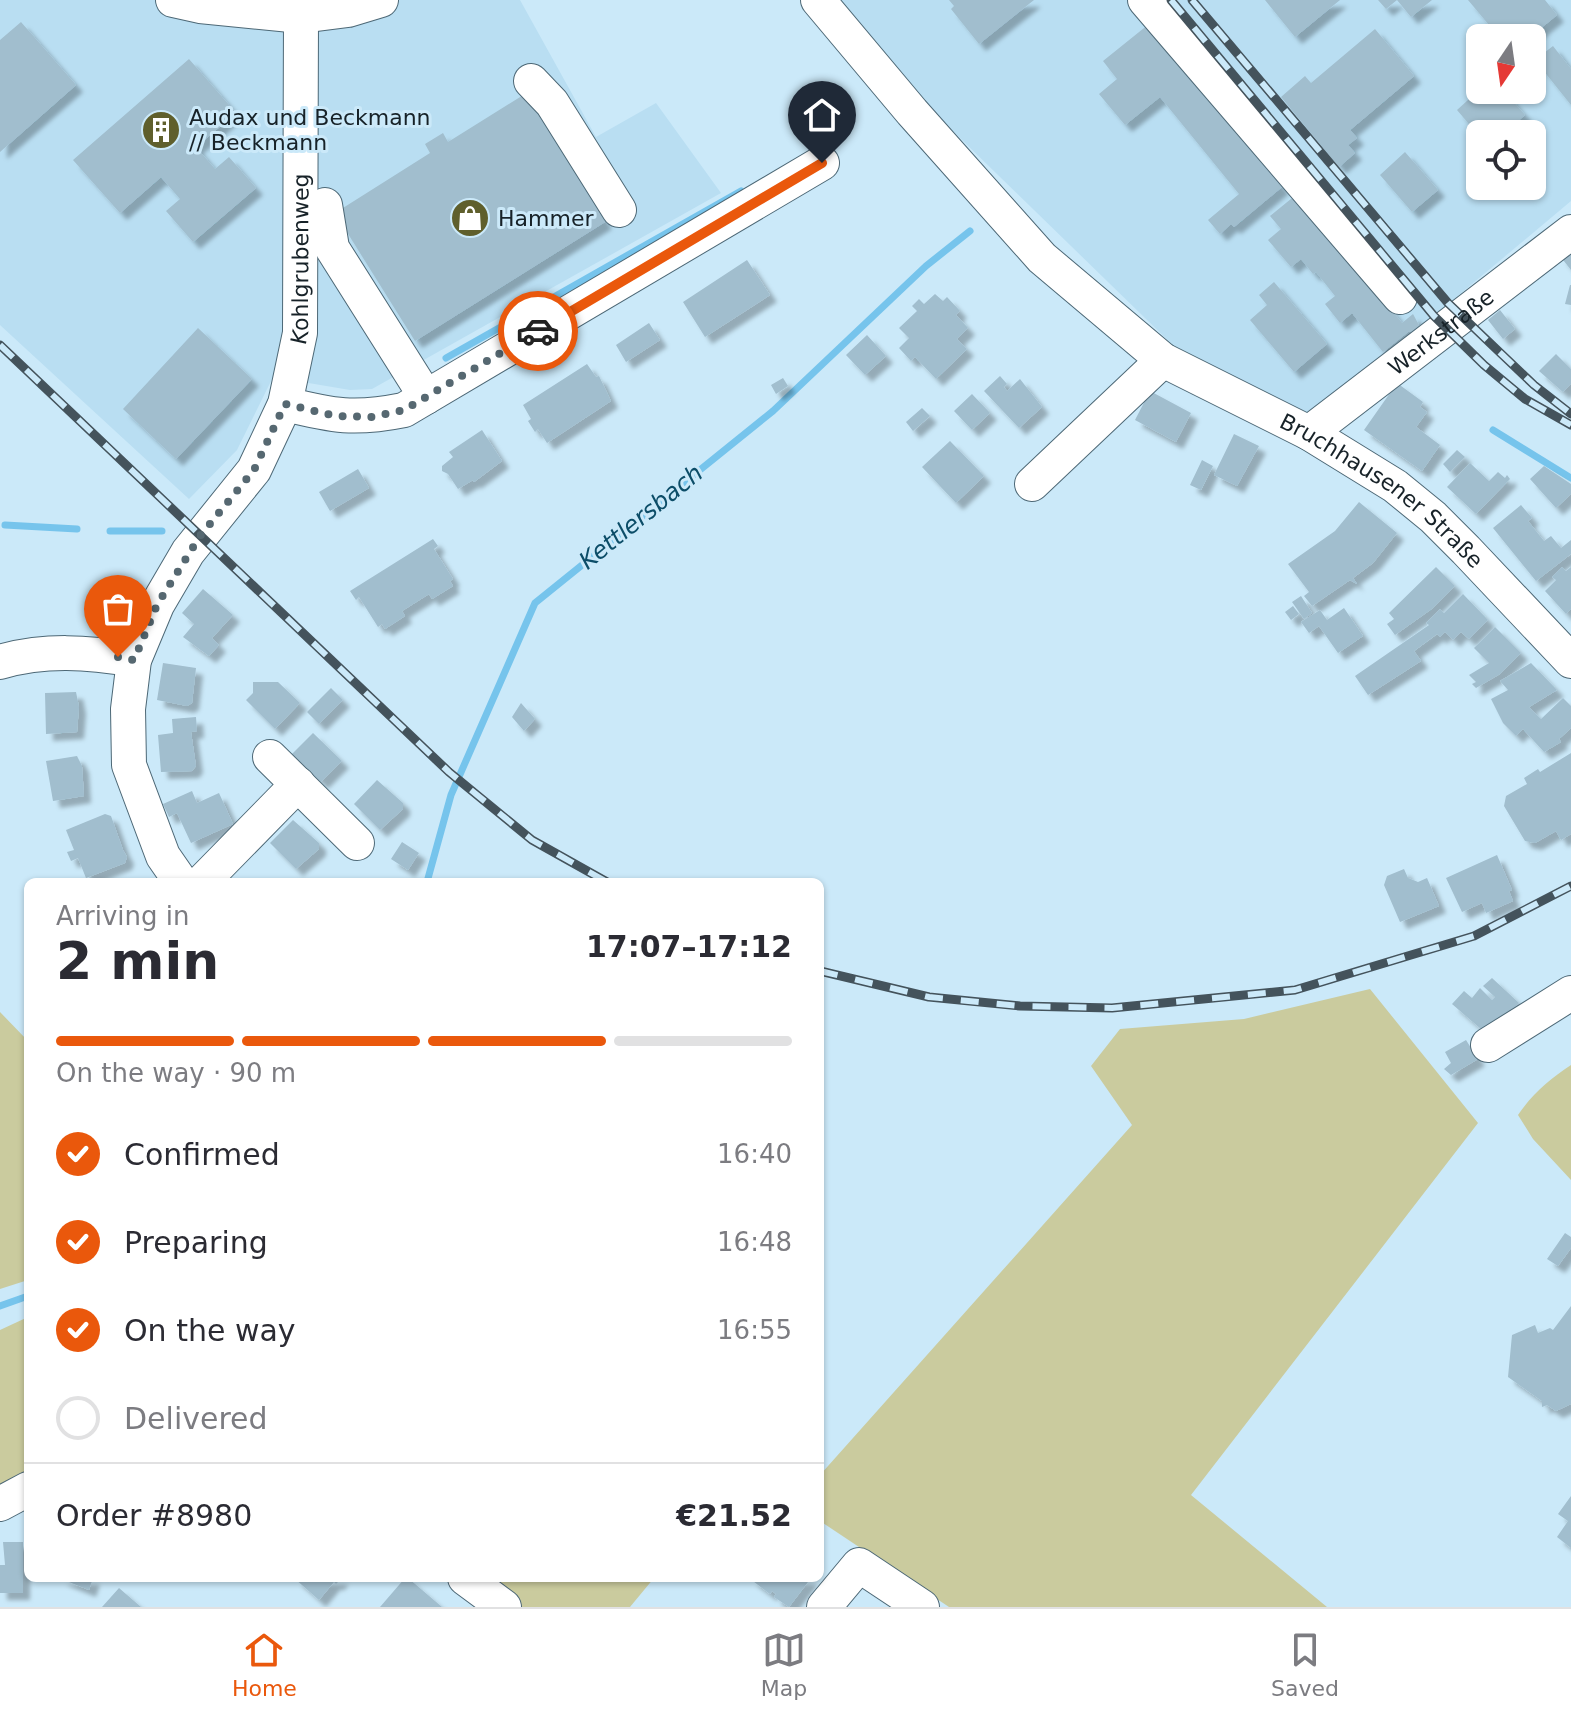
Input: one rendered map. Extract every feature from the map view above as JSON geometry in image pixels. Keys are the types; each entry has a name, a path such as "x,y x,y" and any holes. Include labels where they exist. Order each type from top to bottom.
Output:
{"street":[{"path":"173,0 200,6 301,16 348,10 381,0"},
{"name":"Bruchhausener Straße","path":"818,0 912,112 1042,258 1163,360 1309,433 1395,486 1433,517 1571,661"},
{"path":"1145,0 1400,297"},
{"name":"Kohlgrubenweg","path":"178,878 163,856 129,765 128,709 134,660 157,605 200,536 254,470 285,404 300,333 301,16"},
{"path":"531,81 552,103 619,210"},
{"path":"285,404 336,416 371,417 404,410 822,163"},
{"path":"325,205 332,248 426,397"},
{"name":"Werkstraße","path":"1309,433 1571,232"},
{"path":"1032,484 1163,360"},
{"path":"0,662 58,652 102,654 134,660"},
{"path":"270,757 357,843"},
{"path":"206,878 298,784"},
{"path":"1488,1045 1571,993"},
{"path":"0,1504 24,1491"},
{"path":"824,1607 859,1565 922,1607"},
{"path":"470,1582 504,1607"}],"shaded area":[{"path":"0,0 520,0 596,137 656,103 721,193 372,389 350,390 273,377 237,450 189,499 0,325"},
{"path":"838,0 1571,0 1571,201 1429,320 1309,414 1182,354 923,102"}],"green space":[{"path":"1370,989 1478,1123 1191,1495 1327,1607 949,1607 824,1524 824,1471 1132,1125 1091,1066 1120,1029 1244,1019"},
{"path":"0,1012 24,1037 24,1281 0,1289"},
{"path":"1571,1065 1571,1180 1533,1139 1518,1115 1542,1087"},
{"path":"24,1319 24,1500 0,1512 0,1330"},
{"path":"452,1582 651,1582 630,1607 489,1607"}],"building":[{"path":"949,0 1034,0 979,44 951,9 954,6"},
{"path":"1265,0 1340,0 1295,37"},
{"path":"1378,0 1397,0 1386,9"},
{"path":"1397,0 1432,0 1411,17"},
{"path":"1468,0 1545,0 1557,15 1546,24 1488,24"},
{"path":"21,22 76,85 0,152 0,40"},
{"path":"1149,24 1282,187 1234,227 1231,224 1220,234 1208,220 1239,194 1160,97 1125,125 1099,94 1117,79 1103,61"},
{"path":"1375,29 1414,76 1350,130 1357,138 1348,145 1355,153 1339,167 1281,97 1305,76 1311,83"},
{"path":"1553,46 1571,69 1571,105 1546,74 1546,51"},
{"name":"Audax und Beckmann // Beckmann","path":"189,59 236,113 196,147 215,169 229,157 256,188 193,242 166,211 180,199 161,177 120,213 73,160"},
{"name":"Hammer","path":"525,94 605,222 415,341 335,213 430,153 425,144 443,133 448,142"},
{"path":"1466,102 1515,104 1525,115 1519,120 1466,121 1457,110"},
{"path":"1405,152 1438,190 1412,212 1380,175"},
{"path":"1297,194 1402,323 1413,314 1420,327 1415,332 1408,332 1383,352 1352,313 1340,323 1325,304 1335,296 1316,272 1313,274 1301,259 1291,267 1268,240 1281,229 1270,216"},
{"path":"1571,247 1571,270 1560,256"},
{"path":"747,260 770,295 705,337 683,302"},
{"path":"1274,282 1327,344 1294,372 1250,320 1267,305 1259,295"},
{"path":"1571,285 1571,305 1565,304"},
{"path":"935,294 943,301 947,297 960,311 956,315 968,328 957,339 967,349 936,379 915,357 911,361 899,348 909,338 899,328 917,311 912,306 919,299 924,304"},
{"path":"1500,310 1515,329 1503,339 1488,320"},
{"path":"649,323 660,340 626,362 616,345"},
{"path":"198,328 252,379 176,459 123,409"},
{"path":"867,335 886,356 865,375 846,355"},
{"path":"1556,354 1571,369 1571,384 1563,392 1539,371"},
{"path":"587,364 596,377 599,376 611,401 547,443 528,421 531,419 523,405"},
{"path":"1000,376 1007,384 1004,387 1007,391 1020,379 1042,407 1019,428 984,391"},
{"path":"783,378 788,386 776,394 771,385"},
{"path":"1397,383 1423,402 1420,407 1427,412 1416,427 1440,445 1422,471 1364,430"},
{"path":"1150,391 1191,413 1176,442 1135,420"},
{"path":"972,394 990,413 972,430 954,411"},
{"path":"922,408 930,416 913,431 906,422"},
{"path":"482,430 502,461 474,482 458,489 448,474 442,471 442,466 453,457 449,452"},
{"path":"1234,434 1259,446 1237,486 1214,475"},
{"path":"950,441 984,476 956,503 922,467"},
{"path":"1457,450 1465,457 1450,472 1443,464"},
{"path":"1202,460 1213,466 1201,490 1190,485"},
{"path":"1470,463 1489,481 1498,472 1510,479 1476,514 1447,487"},
{"path":"1544,466 1571,484 1571,494 1556,508 1530,479"},
{"path":"358,469 369,488 330,511 319,492"},
{"path":"1359,502 1397,533 1373,563 1353,578 1357,584 1350,580 1312,606 1304,596 1309,592 1288,564 1335,531"},
{"path":"1521,505 1532,518 1528,521 1544,541 1551,536 1561,548 1571,540 1571,554 1536,581 1493,528"},
{"path":"433,539 438,546 434,549 453,579 450,581 453,586 432,599 429,594 402,611 405,616 385,629 382,624 378,627 359,597 356,600 350,591"},
{"path":"1436,567 1455,586 1433,608 1395,635 1387,624 1394,619 1389,613"},
{"path":"1562,567 1566,571 1571,567 1571,609 1566,614 1545,591 1556,580 1552,577"},
{"path":"203,589 233,615 212,638 219,645 209,656 183,637 194,624 182,613"},
{"path":"1463,594 1488,620 1469,639 1461,632 1453,640 1445,632 1440,637 1437,634 1414,651 1421,661 1368,695 1355,676 1429,625 1426,623 1440,609 1444,613"},
{"path":"1301,596 1312,613 1304,619 1292,602"},
{"path":"1293,606 1299,614 1291,620 1285,612"},
{"path":"1344,608 1363,636 1338,653 1319,626 1309,633 1301,622 1320,610 1327,620"},
{"path":"1495,627 1521,653 1500,674 1476,688 1472,684 1476,682 1469,675 1489,663 1474,648"},
{"path":"163,663 196,668 192,703 187,706 157,700"},
{"path":"1531,663 1557,690 1529,707 1541,719 1563,698 1571,706 1571,728 1559,739 1561,742 1544,752 1523,729 1516,736 1503,723 1491,699 1508,690 1500,681"},
{"path":"253,682 278,682 300,703 275,729 246,700 253,693"},
{"path":"331,688 343,700 319,724 307,712"},
{"path":"76,692 79,707 77,732 46,734 45,693"},
{"path":"521,703 535,719 524,731 512,717"},
{"path":"196,717 197,731 191,732 196,766 192,771 161,772 158,735 173,733 172,719"},
{"path":"313,733 342,761 321,782 292,754"},
{"path":"1571,753 1571,834 1561,840 1556,831 1535,843 1525,841 1504,806 1506,796 1527,784 1524,778"},
{"path":"77,756 82,766 84,796 53,801 46,761"},
{"path":"377,780 403,803 403,809 380,830 354,804"},
{"path":"192,791 197,803 219,793 233,824 191,843 177,813 169,817 163,804"},
{"path":"105,814 111,816 127,857 125,863 86,878 78,858 71,861 67,852 74,850 66,830"},
{"path":"293,820 319,843 319,849 296,869 270,843"},
{"path":"402,842 419,853 408,870 391,859"},
{"path":"1497,855 1512,890 1509,891 1513,901 1486,913 1482,903 1462,912 1446,878"},
{"path":"1404,869 1408,878 1418,882 1427,878 1439,906 1400,922 1384,885 1387,876"},
{"path":"1492,978 1519,1003 1488,1035 1452,1004 1464,991 1472,998 1480,988 1492,1000 1495,997 1483,986"},
{"path":"1466,1040 1478,1059 1451,1075 1444,1069 1451,1063 1445,1052"},
{"path":"1565,1233 1571,1237 1571,1248 1558,1266 1547,1259"},
{"path":"1571,1306 1571,1404 1556,1411 1547,1405 1542,1407 1542,1401 1508,1377 1512,1335 1535,1325 1538,1333 1550,1328 1553,1330"},
{"path":"1571,1496 1571,1548 1557,1537 1568,1521 1558,1514"},
{"path":"3,1542 23,1542 23,1593 0,1593 0,1565 5,1565"},
{"path":"69,1582 92,1582 89,1590"},
{"path":"299,1582 334,1582 319,1600"},
{"path":"402,1582 413,1582 442,1607 380,1607"},
{"path":"754,1582 808,1582 789,1607 774,1597 776,1594 772,1591 770,1594"},
{"path":"119,1588 141,1607 102,1607"}],"waterway":[{"path":"446,358 741,191"},
{"name":"Kettlersbach","path":"428,878 451,795 535,603 773,411 926,266 970,231"},
{"name":"Kettlersbach","path":"1493,430 1571,478"},
{"path":"5,525 77,529"},
{"path":"110,531 162,531"},
{"path":"0,1306 24,1297"}],"railway":[{"path":"1171,0 1434,316 1484,365 1525,399 1571,425"},
{"path":"1192,0 1448,303 1534,385 1571,414"},
{"path":"0,345 449,772 532,840 600,878"},
{"path":"824,972 929,997 1020,1006 1112,1008 1295,990 1474,936 1571,886"}],"way so far":[{"path":"118,657 134,660 157,605 188,552 254,470 285,404 336,416 371,417 404,410 538,331"}],"place":[{"name":"Audax und Beckmann // Beckmann","path":"161,130"},
{"name":"Hammer","path":"470,218"}],"route":[{"path":"538,331 822,163"}]}
